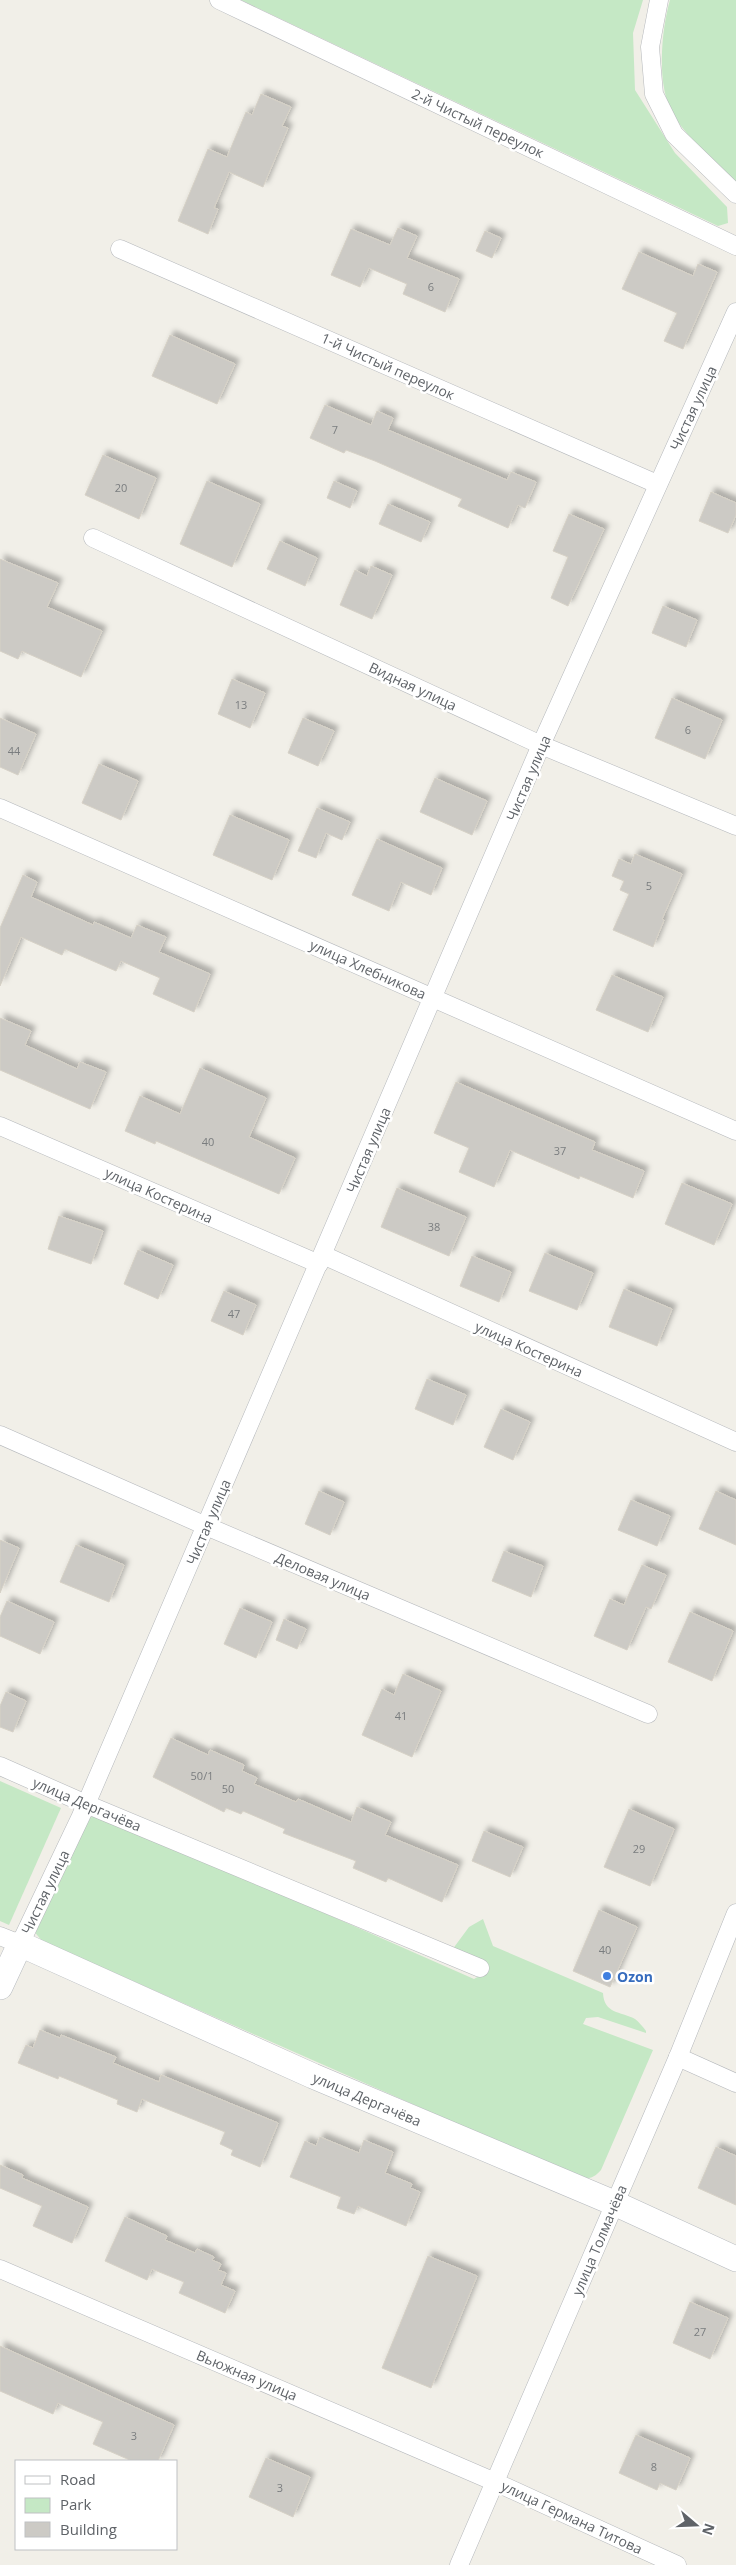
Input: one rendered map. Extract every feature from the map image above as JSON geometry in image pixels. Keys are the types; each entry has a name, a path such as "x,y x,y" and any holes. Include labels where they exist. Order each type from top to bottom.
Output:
{"street":[{"name":"2-й Чистый переулок","path":"219,0 736,246"},
{"path":"659,0 650,47 654,94 674,134 736,194"},
{"name":"1-й Чистый переулок","path":"120,249 657,484"},
{"name":"Чистая улица","path":"0,1987 10,1940 86,1804 541,745 736,312"},
{"name":"Видная улица","path":"93,538 541,745 736,826"},
{"name":"улица Хлебникова","path":"0,808 736,1131"},
{"name":"улица Костерина","path":"0,1126 321,1260 736,1442"},
{"name":"Деловая улица","path":"0,1435 206,1526 648,1714"},
{"name":"улица Дергачёва","path":"0,1766 86,1804 480,1968"},
{"name":"улица Толмачёва","path":"460,2565 678,2057 736,1913"},
{"name":"улица Дергачёва","path":"10,1940 313,2076 614,2203 736,2259"},
{"path":"678,2057 736,2083"},
{"name":"Вьюжная улица","path":"0,2269 495,2482"},
{"name":"улица Германа Титова","path":"495,2482 678,2565"}],"green space":[{"path":"241,0 643,0 633,33 635,90 675,153 727,207 728,223 718,226"},
{"path":"670,0 736,0 736,184 687,134 668,104 662,75 662,59 664,27"},
{"path":"0,1781 61,1808 9,1925 0,1921"},
{"path":"102,1815 474,1979 481,1975 452,1950 469,1927 483,1919 493,1946 603,1993 606,2005 614,2011 635,2019 644,2028 646,2033 598,2017 586,2018 583,2024 653,2050 601,2170 590,2178 576,2176 42,1941 33,1930 83,1819"}],"building":[{"path":"261,94 291,107 282,126 288,128 263,187 229,172 214,208 218,209 208,234 178,221 208,149 227,157 246,112 252,115"},
{"path":"398,228 417,236 407,258 459,279 445,312 403,294 407,284 369,268 360,287 331,275 351,229 390,245"},
{"path":"485,231 501,238 492,258 476,251"},
{"path":"639,252 693,276 698,264 717,272 683,349 664,341 677,313 622,289"},
{"path":"170,335 235,364 217,404 152,376"},
{"path":"325,405 371,425 377,411 393,418 388,430 507,480 511,472 536,482 525,508 518,505 508,528 458,506 462,499 375,461 346,450 344,453 310,438"},
{"path":"103,455 156,478 139,519 85,495"},
{"path":"207,481 260,504 232,567 180,544"},
{"path":"334,481 357,491 350,508 327,498"},
{"path":"711,492 736,503 736,515 728,533 699,521"},
{"path":"388,504 430,522 421,542 379,524"},
{"path":"569,514 604,529 568,606 551,598 568,557 553,551"},
{"path":"280,541 317,558 305,586 267,569"},
{"path":"0,559 58,583 47,607 102,631 81,677 22,651 18,659 0,651"},
{"path":"371,566 392,575 372,619 340,605 355,570 367,576"},
{"path":"663,606 697,620 686,647 652,633"},
{"path":"232,679 265,693 250,728 218,714"},
{"path":"672,698 722,720 705,759 655,738"},
{"path":"0,718 36,734 18,775 0,767"},
{"path":"303,718 334,731 318,766 288,753"},
{"path":"99,764 138,781 121,820 82,803"},
{"path":"435,778 487,801 472,835 420,812"},
{"path":"317,808 350,822 342,840 326,833 316,858 298,851"},
{"path":"230,815 289,840 272,880 213,855"},
{"path":"377,839 442,868 431,895 401,882 389,911 352,895"},
{"path":"635,854 682,874 662,919 664,920 653,947 613,930 629,894 620,890 624,881 612,876 619,859 631,864"},
{"path":"23,875 37,882 31,897 93,925 94,922 131,938 137,925 166,937 159,952 210,974 194,1012 153,994 160,978 121,961 116,971 65,949 62,955 21,937 0,986 0,928"},
{"path":"612,975 663,997 648,1032 596,1010"},
{"path":"0,1018 31,1031 25,1045 77,1069 80,1062 106,1072 90,1109 0,1070"},
{"path":"200,1068 266,1098 249,1137 295,1158 279,1194 156,1141 155,1144 125,1131 140,1096 180,1114"},
{"path":"456,1082 595,1142 592,1150 644,1171 633,1198 580,1176 579,1179 510,1150 494,1187 459,1172 469,1148 434,1133"},
{"path":"682,1183 732,1204 714,1245 665,1224"},
{"path":"397,1188 466,1217 449,1256 381,1227"},
{"path":"59,1216 103,1231 91,1264 48,1249"},
{"path":"138,1250 173,1265 158,1299 124,1284"},
{"path":"545,1253 593,1273 577,1310 529,1291"},
{"path":"472,1256 511,1272 499,1302 460,1286"},
{"path":"624,1289 672,1309 657,1346 609,1327"},
{"path":"224,1291 256,1305 243,1335 211,1321"},
{"path":"427,1379 466,1395 453,1425 415,1409"},
{"path":"501,1409 530,1422 513,1460 484,1447"},
{"path":"319,1491 344,1502 330,1535 305,1524"},
{"path":"716,1491 736,1500 736,1545 699,1529"},
{"path":"631,1500 670,1516 657,1546 618,1530"},
{"path":"0,1540 19,1548 0,1593"},
{"path":"76,1545 124,1565 109,1602 60,1582"},
{"path":"504,1551 543,1566 531,1597 492,1581"},
{"path":"642,1565 666,1575 651,1609 646,1607 627,1650 594,1636 610,1599 624,1605"},
{"path":"7,1601 54,1622 40,1654 0,1636 0,1617"},
{"path":"240,1608 272,1622 256,1658 224,1644"},
{"path":"690,1612 733,1631 712,1681 668,1662"},
{"path":"284,1619 306,1629 297,1649 276,1640"},
{"path":"403,1674 441,1691 412,1757 362,1735 382,1689 394,1695"},
{"path":"6,1692 26,1701 13,1732 0,1727 0,1706"},
{"path":"171,1738 208,1755 210,1750 244,1765 242,1771 257,1778 254,1784 296,1802 298,1799 351,1822 357,1807 391,1822 385,1835 458,1865 442,1902 388,1878 386,1882 353,1868 356,1861 283,1833 285,1829 243,1811 241,1814 226,1808 224,1812 153,1777"},
{"path":"629,1809 674,1829 650,1886 604,1867"},
{"path":"484,1831 523,1847 510,1877 472,1861"},
{"path":"599,1910 637,1927 610,1987 573,1971"},
{"path":"40,2030 60,2038 61,2035 116,2057 113,2063 159,2082 161,2075 278,2123 260,2167 231,2155 233,2150 220,2144 225,2132 142,2099 137,2112 117,2104 118,2100 59,2076 58,2079 18,2063 26,2045 33,2048"},
{"path":"320,2137 359,2153 364,2140 393,2152 385,2173 412,2184 410,2188 420,2192 406,2226 358,2206 354,2214 337,2208 341,2197 290,2177 305,2141 316,2146"},
{"path":"716,2147 736,2156 736,2205 698,2188"},
{"path":"0,2165 23,2175 22,2178 88,2207 72,2243 33,2226 42,2206 0,2188"},
{"path":"125,2217 167,2236 165,2240 195,2253 197,2249 214,2257 212,2260 221,2264 218,2270 226,2273 221,2285 235,2291 225,2313 179,2293 184,2282 152,2269 147,2280 105,2261"},
{"path":"428,2256 477,2276 431,2388 382,2368"},
{"path":"690,2302 728,2318 710,2359 673,2343"},
{"path":"0,2346 174,2425 158,2460 130,2460 93,2444 103,2422 58,2403 53,2414 0,2391"},
{"path":"636,2435 690,2458 676,2490 660,2483 657,2490 619,2473"},
{"path":"266,2458 310,2477 293,2517 249,2497"}],"place":[{"name":"Ozon","path":"607,1976"}]}
